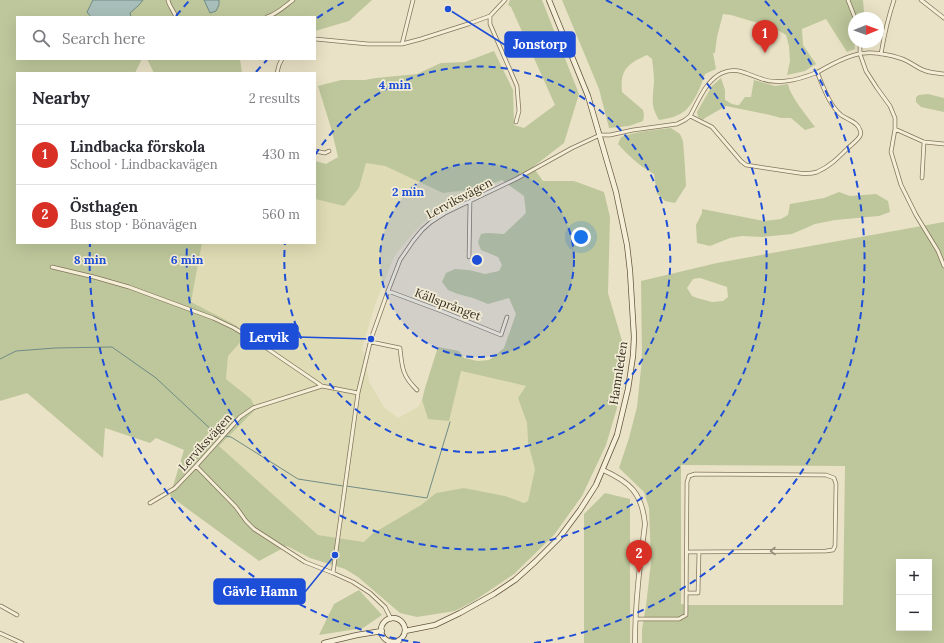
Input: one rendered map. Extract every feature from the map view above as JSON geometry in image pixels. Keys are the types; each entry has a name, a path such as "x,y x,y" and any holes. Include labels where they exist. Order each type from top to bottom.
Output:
{"main road":[{"name":"Hamnleden","path":"405,631 435,625 494,594 515,580 560,537 588,499 603,470 617,435 628,389 634,337 627,246 616,192 588,96 549,0"},
{"path":"395,618 401,621 405,627 405,631 399,642 391,642 384,637 382,628 385,622 395,618"},
{"path":"324,643 382,631"}],"street":[{"path":"168,0 169,5 176,16"},
{"path":"270,16 293,0"},
{"path":"402,44 413,0"},
{"path":"316,39 368,44 402,44 490,16 506,0"},
{"path":"848,0 853,12"},
{"path":"881,54 890,11 894,0"},
{"path":"920,0 944,18"},
{"path":"490,16 490,24 517,86 518,111 516,122"},
{"path":"860,48 860,54 866,71 890,106 895,118 891,152 901,185 916,215 938,251 944,266"},
{"path":"817,72 832,105 842,115 857,124 861,133 857,140 836,159 823,169 816,172 799,174 746,165 712,128 690,116 709,82 714,77 726,71 738,70 761,79 786,81 800,78 855,55 866,53 881,54 906,60 925,71 944,74"},
{"path":"277,72 282,60"},
{"name":"Lerviksvägen","path":"333,572 358,393 370,342 400,260 413,241 431,222 572,148 600,135 610,135 633,130 677,124 690,116"},
{"path":"895,128 924,142 944,144"},
{"path":"922,178 924,142"},
{"path":"316,151 329,151"},
{"path":"469,257 470,201"},
{"name":"Lerviksvägen","path":"52,267 129,287 213,318 234,328 262,345 322,386 358,393"},
{"name":"Källsprånget","path":"388,291 501,335 507,317"},
{"path":"370,342 400,348 400,360 406,376 417,390"},
{"name":"Lerviksvägen","path":"150,503 175,488 240,417 253,408 322,386"},
{"path":"196,466 236,507 254,529 305,562 333,572 370,593 385,607 391,619"},
{"path":"603,470 619,478 632,488 644,513 645,524 635,619 635,643"},
{"path":"635,619 679,619 686,615 687,482 689,476 695,474 826,475 834,478 836,484 835,546 833,550 687,552"},
{"path":"686,593 698,593 699,552"},
{"path":"1,606 17,615"},
{"path":"0,633 22,643"}],"shaded area":[{"path":"366,163 385,166 443,193 476,189 502,180 503,181 434,213 408,239 394,257 375,305 362,348 369,382 384,407 398,418 418,407 422,400 428,419 461,371 526,386 518,398 527,423 528,443 535,469 528,501 524,503 505,496 464,488 436,493 421,505 372,534 365,542 318,535 219,446 256,409 251,399 226,379 228,356 201,308 191,302 202,244 316,244 316,199 344,206 359,188"}],"green space":[{"path":"0,0 372,0 349,21 316,31 316,16 16,16 16,60 142,60 136,72 16,72 16,244 202,244 191,302 237,326 244,338 228,356 226,379 251,399 256,409 219,446 318,535 364,542 372,534 421,505 436,493 464,488 505,496 524,503 528,501 535,469 528,443 527,423 518,398 526,386 461,371 449,421 428,419 422,400 438,347 459,351 464,358 478,361 489,360 504,348 516,314 509,298 488,304 448,290 442,282 446,273 455,269 469,270 485,274 499,271 502,265 498,257 481,250 478,242 481,234 504,234 526,213 524,196 502,180 476,189 443,193 385,166 366,163 359,188 344,206 316,199 316,161 326,164 338,157 318,86 341,80 365,80 417,74 441,63 465,62 494,51 513,90 514,125 524,128 555,105 511,7 508,5 510,0 542,0 579,94 564,143 533,167 543,181 574,181 604,192 610,217 608,293 625,351 617,408 606,445 582,496 554,535 514,574 474,601 455,611 417,617 400,613 358,577 345,569 310,558 287,546 259,561 170,496 184,450 156,438 150,443 105,428 103,458 27,393 0,401"},
{"path":"562,0 863,0 864,12 848,12 848,48 855,49 847,52 826,19 802,29 803,45 816,64 805,71 787,75 790,61 789,46 786,35 771,26 723,14 717,37 715,53 713,53 716,69 705,74 695,98 686,110 673,117 659,120 656,115 653,106 654,79 652,59 647,55 634,61 626,69 622,78 622,92 643,110 643,121 629,126 609,128 599,89"},
{"path":"148,60 240,60 242,72 154,72"},
{"path":"721,78 725,90 725,100 737,105 739,105 745,97 751,97 754,80 775,86 788,84 795,100 815,127 805,130 791,118 781,118 726,106 703,120 698,117 697,112 712,86"},
{"path":"928,94 944,98 944,112 921,107 916,102 916,97 919,95"},
{"path":"671,128 680,134 683,141 685,167 686,186 675,203 665,201 657,194 654,174 634,160 618,144 621,137 646,131"},
{"path":"839,192 850,196 876,194 888,201 890,212 879,216 835,220 815,224 792,234 762,237 742,236 730,238 710,246 697,243 696,225 702,213 702,209 764,221 781,219 788,215 790,204 824,198"},
{"path":"944,222 944,643 642,643 642,629 651,562 649,508 644,492 619,468 637,407 642,359 641,281 717,263","holes":["700,278 727,287 728,297 723,301 712,302 692,296 687,288 693,279","681,465 845,466 843,605 681,604"]},
{"path":"605,493 630,499 630,643 584,643 584,514"},
{"path":"359,590 382,615 363,628 319,635 334,604"}],"water":[{"path":"93,0 143,0 130,13 131,16 90,16 87,12"},
{"path":"204,0 219,0 219,5 216,11 210,13"}],"waterway":[{"path":"0,359 16,351 55,348 112,347 156,378 217,435 222,436"},
{"path":"346,486 427,498 450,422"},
{"path":"225,436 231,437 298,479 343,486"}],"place":[{"name":"Jonstorp","path":"448,9"},
{"name":"Lindbacka förskola","path":"765,53"},
{"name":"Lervik","path":"371,339"},
{"name":"Gävle Hamn","path":"335,555"},
{"name":"Östhagen","path":"639,573"}]}
